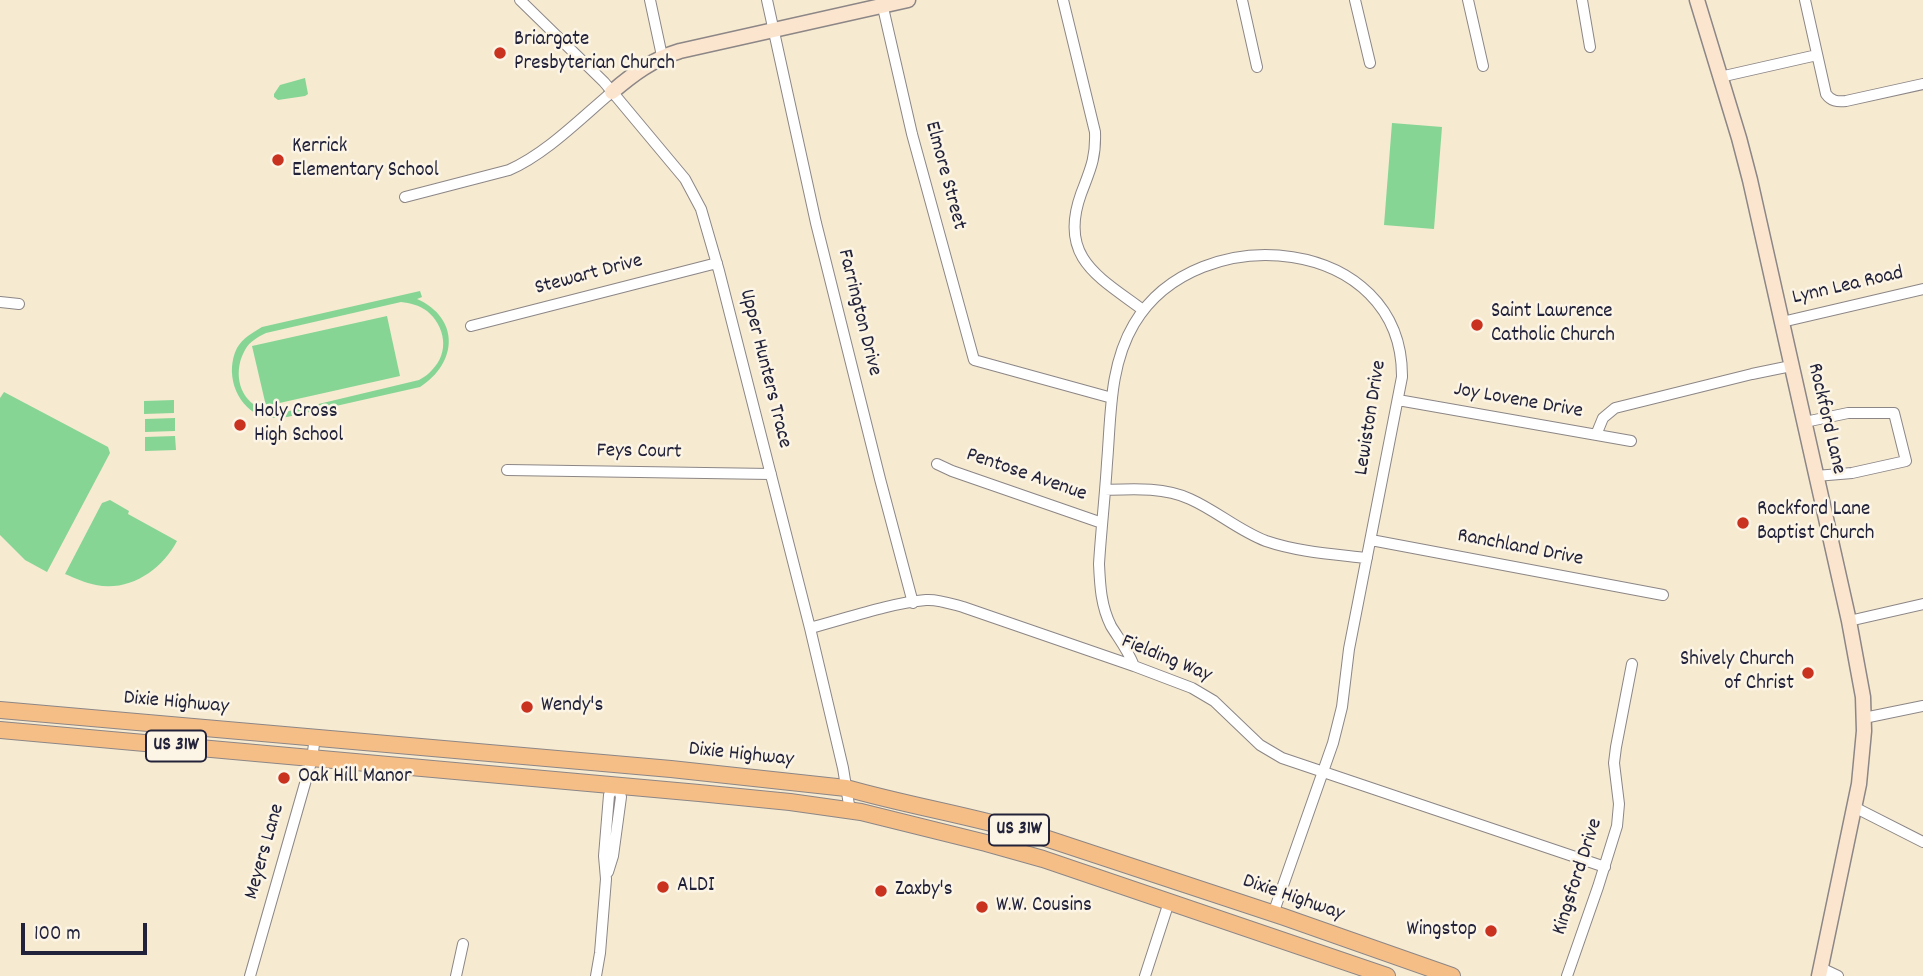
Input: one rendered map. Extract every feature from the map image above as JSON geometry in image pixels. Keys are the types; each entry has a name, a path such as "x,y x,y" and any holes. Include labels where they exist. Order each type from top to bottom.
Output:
{"main road":[{"path":"612,92 641,68 662,56 884,3 908,0"},
{"name":"Rockford Lane","path":"1697,0 1750,180 1849,621 1863,697 1862,760 1820,972"},
{"name":"Dixie Highway","path":"0,710 662,768 846,788 996,823 1230,899 1452,976"},
{"name":"Dixie Highway","path":"0,730 617,785 790,802 850,811 1043,859 1388,976"},
{"path":"617,785 629,771 662,768"},
{"path":"1169,902 1172,894 1177,892 1217,904 1230,899"},
{"path":"1247,928 1256,921 1264,923 1273,914"}],"street":[{"name":"Upper Hunters Trace","path":"520,0 588,66 680,172 691,187 705,219 810,628 850,811"},
{"path":"650,0 662,56"},
{"name":"Farrington Drive","path":"767,0 829,275 913,603"},
{"path":"1063,0 1095,132 1096,150 1093,164 1075,219 1077,246 1082,258 1092,270 1143,310"},
{"path":"1242,0 1257,67"},
{"path":"1355,0 1370,62"},
{"path":"1468,0 1483,66"},
{"path":"1582,0 1590,47"},
{"path":"1805,0 1826,94 1833,100 1839,102 1923,84"},
{"name":"Elmore Street","path":"884,3 912,134 974,360 1112,398"},
{"path":"1720,77 1817,55"},
{"path":"405,197 519,166 539,153 612,92"},
{"name":"Lewiston Drive","path":"1134,666 1126,646 1112,628 1104,607 1100,576 1112,398 1116,369 1129,333 1143,310 1173,282 1205,265 1246,255 1265,254 1289,255 1331,268 1373,299 1388,318 1401,351 1402,376 1349,649 1339,721 1273,914"},
{"name":"Stewart Drive","path":"471,326 717,263"},
{"name":"Lynn Lea Road","path":"1782,322 1923,289"},
{"path":"0,302 19,304"},
{"path":"1596,435 1604,418 1615,408 1791,366"},
{"name":"Joy Lovene Drive","path":"1398,400 1631,441"},
{"path":"1805,422 1848,413 1895,413 1906,461 1852,473 1816,476"},
{"name":"Pentose Avenue","path":"937,464 1102,523"},
{"name":"Feys Court","path":"507,470 771,474"},
{"path":"1105,490 1141,489 1171,493 1198,503 1262,540 1286,547 1367,558"},
{"name":"Ranchland Drive","path":"1371,540 1663,595"},
{"name":"Fielding Way","path":"810,628 927,600 950,603 1134,666 1205,694 1223,708 1244,732 1282,758 1605,867"},
{"path":"1849,621 1923,604"},
{"name":"Kingsford Drive","path":"1567,976 1618,826 1619,804 1614,763 1632,664"},
{"path":"1864,718 1923,706"},
{"name":"Meyers Lane","path":"250,976 312,759 315,737"},
{"path":"596,976 606,879 613,856 621,797 617,785"},
{"path":"1854,807 1923,842"},
{"path":"1145,976 1169,902"},
{"path":"456,976 463,944"},
{"path":"1820,972 1838,976"}],"green space":[{"path":"305,78 308,94 305,96 278,100 274,97 280,85"},
{"path":"1392,123 1442,127 1434,229 1384,225"},
{"path":"420,291 422,297 417,299 441,317 449,341 442,366 420,387 287,417 269,418 259,415 244,403 232,377 237,348 262,327","holes":["401,302 427,311 438,324 443,339 438,363 419,380 285,412 258,407 246,396 240,382 239,365 247,347 257,338 266,333"]},
{"path":"387,316 400,376 266,406 252,346"},
{"path":"4,392 108,447 110,453 47,572 25,560 0,535 0,398"},
{"path":"174,400 174,413 144,414 144,401"},
{"path":"175,418 175,431 145,432 145,419"},
{"path":"175,436 176,450 145,451 145,437"},
{"path":"110,500 129,511 128,514 177,541 171,552 153,570 132,582 120,585 96,585 65,574 102,503"}],"place":[{"name":"Briargate Presbyterian Church","path":"500,53"},
{"name":"Kerrick Elementary School","path":"278,160"},
{"name":"Saint Lawrence Catholic Church","path":"1477,325"},
{"name":"Holy Cross High School","path":"240,425"},
{"name":"Rockford Lane Baptist Church","path":"1743,523"},
{"name":"Shively Church of Christ","path":"1808,673"},
{"name":"Wendy's","path":"527,707"},
{"name":"Oak Hill Manor","path":"284,778"},
{"name":"ALDI","path":"663,887"},
{"name":"Zaxby's","path":"881,891"},
{"name":"W.W. Cousins","path":"982,907"},
{"name":"Wingstop","path":"1491,931"}]}
